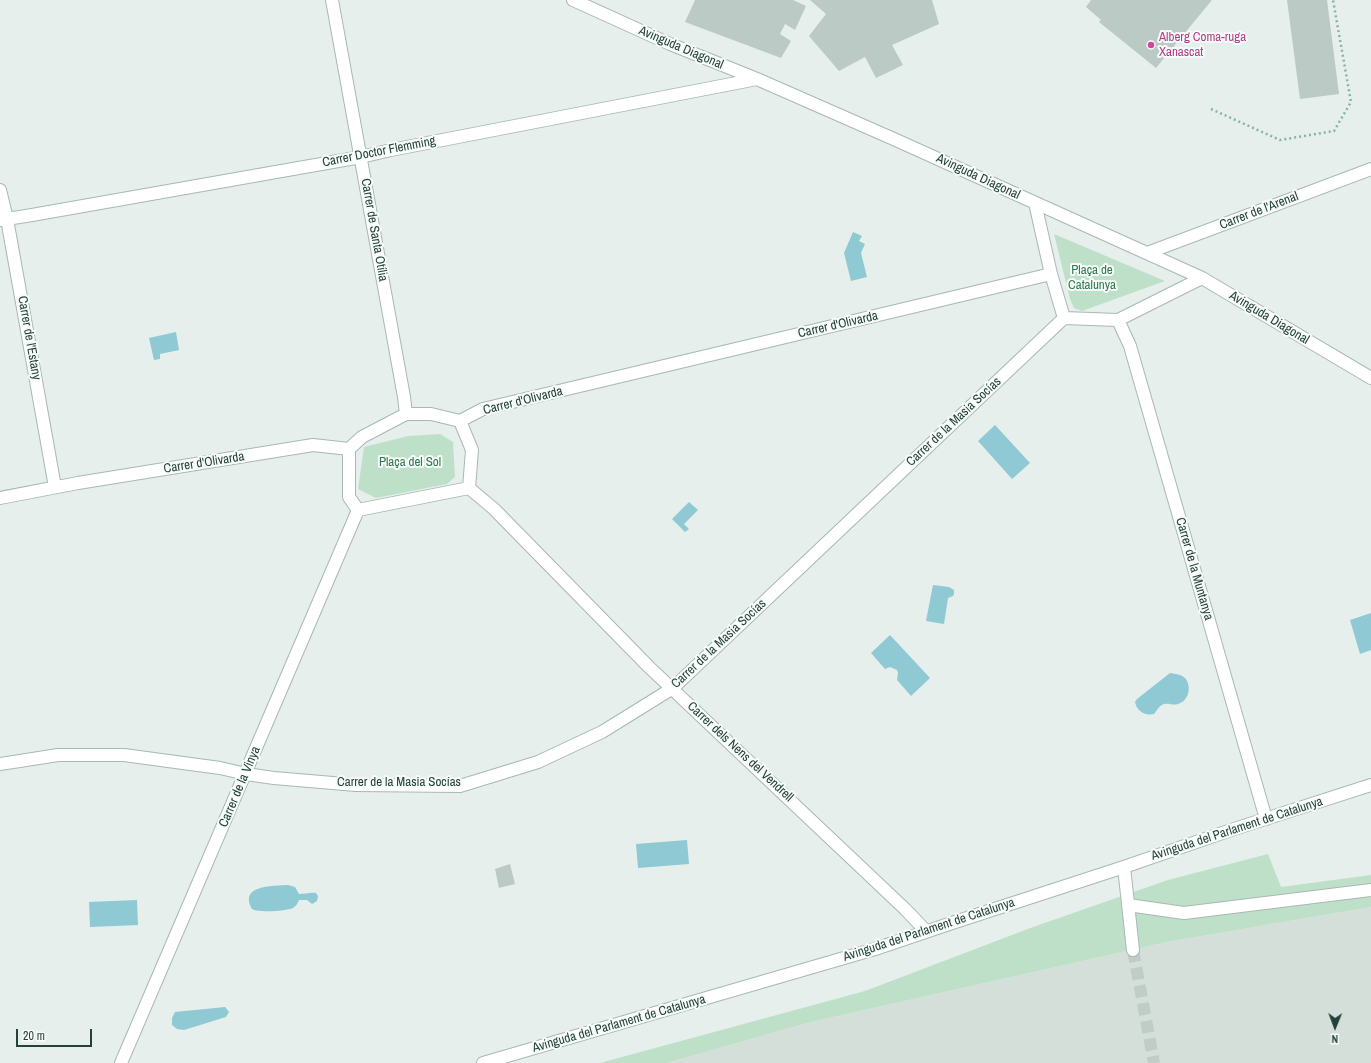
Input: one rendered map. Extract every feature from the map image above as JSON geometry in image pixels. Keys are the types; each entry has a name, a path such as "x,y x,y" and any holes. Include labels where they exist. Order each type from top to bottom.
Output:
{"street":[{"name":"Carrer de Santa Otília","path":"332,0 406,414"},
{"name":"Avinguda Diagonal","path":"573,0 670,44 757,79 889,137 1202,278 1371,378"},
{"name":"Carrer Doctor Flemming","path":"3,219 361,157 757,79"},
{"name":"Carrer de l'Arenal","path":"1147,253 1371,169"},
{"name":"Carrer de l'Estany","path":"0,190 3,219 55,487"},
{"path":"1035,203 1051,274 1064,318 1118,320 1202,278"},
{"name":"Carrer d'Olivarda","path":"460,421 483,409 1051,274"},
{"name":"Carrer de la Masia Socías","path":"0,764 58,755 124,755 220,768 274,778 356,785 460,786 538,762 602,732 673,688 1064,318"},
{"name":"Carrer de la Muntanya","path":"1118,320 1130,346 1266,819"},
{"path":"406,414 431,414 460,421 472,450 469,488 358,510 349,497 349,450 362,437 406,414"},
{"name":"Carrer d'Olivarda","path":"0,498 55,487 313,445 349,450"},
{"name":"Carrer dels Nens del Vendrell","path":"469,488 494,509 649,666 905,909 926,931"},
{"name":"Carrer de la Vinya","path":"121,1063 358,510"},
{"name":"Avinguda del Parlament de Catalunya","path":"483,1063 875,949 1231,830 1371,785"},
{"path":"1124,867 1133,950"},
{"path":"1128,905 1184,913 1371,890"}],"path":[{"path":"1211,109 1280,140 1334,131 1351,102 1333,0"}],"shaded area":[{"path":"1371,907 1371,1063 667,1063 811,1022 1167,942"}],"green space":[{"name":"Plaça de Catalunya","path":"1054,234 1165,281 1082,311 1074,308 1070,299"},
{"name":"Plaça del Sol","path":"440,434 453,442 455,477 447,484 376,498 358,489 364,447 408,436"},
{"path":"1268,854 1281,887 1371,875 1371,907 1167,942 811,1022 667,1063 600,1063 865,991 1033,927 1168,880"}],"water":[{"path":"853,232 862,236 859,241 865,244 861,253 867,277 851,281 844,253"},
{"path":"176,332 179,350 160,354 160,359 154,360 149,338"},
{"path":"995,425 1030,463 1012,479 978,441"},
{"path":"689,502 698,510 684,524 689,529 685,532 672,519"},
{"path":"933,585 949,587 954,590 953,596 948,598 944,624 926,621"},
{"path":"1371,613 1371,650 1360,654 1350,620"},
{"path":"890,635 930,678 911,696 897,680 897,670 890,667 885,669 871,653"},
{"path":"1170,673 1178,674 1187,681 1189,689 1185,700 1176,704 1162,705 1154,714 1147,714 1139,710 1135,702 1137,699"},
{"path":"687,840 689,864 638,868 636,844"},
{"path":"288,885 295,887 299,894 316,893 318,896 317,901 312,904 307,900 299,900 293,908 285,910 266,911 252,909 249,901 250,895 253,891 259,888"},
{"path":"137,900 138,925 90,927 89,902"},
{"path":"225,1007 229,1012 226,1017 184,1030 177,1029 172,1025 172,1018 175,1012"}],"building":[{"path":"695,0 793,0 806,6 795,30 785,24 780,34 791,41 781,58 685,22"},
{"path":"810,0 932,0 939,24 892,45 903,65 876,78 865,57 839,71 809,36 826,14"},
{"name":"Alberg Coma-ruga Xanascat","path":"1091,0 1212,0 1156,68 1099,22 1101,20 1086,7"},
{"path":"1287,0 1327,0 1339,94 1300,99"},
{"path":"510,864 515,884 499,888 495,869"}],"tunnel":[{"path":"1133,950 1154,1063"}],"place":[{"name":"Alberg Coma-ruga Xanascat","path":"1151,45"}]}
